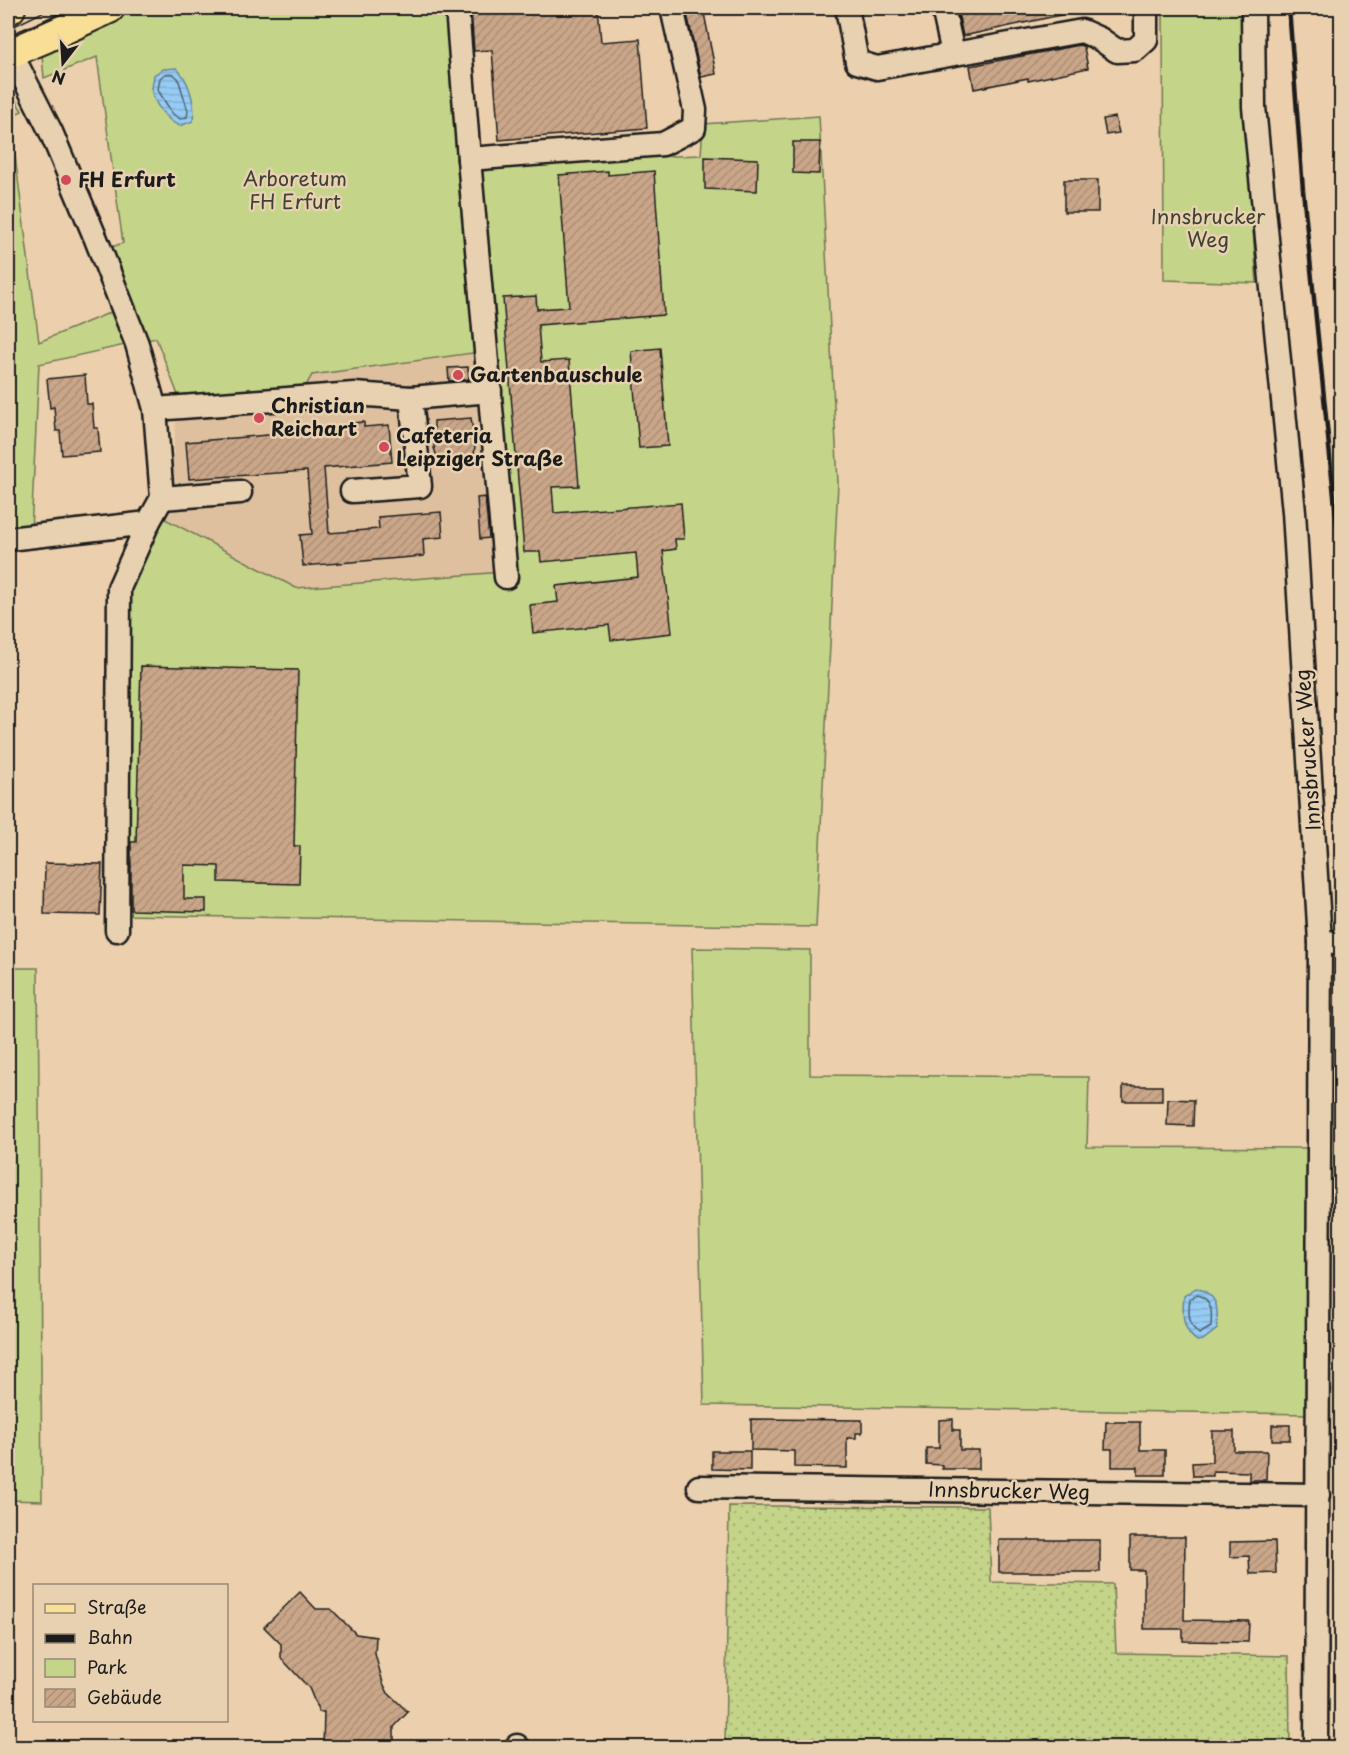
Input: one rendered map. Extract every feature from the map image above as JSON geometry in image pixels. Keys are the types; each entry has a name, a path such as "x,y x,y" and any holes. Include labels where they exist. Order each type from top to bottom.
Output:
{"main road":[{"path":"8,50 44,38 110,8"}],"street":[{"path":"457,8 506,577"},
{"path":"469,159 663,144 694,128 694,110 672,8"},
{"path":"846,8 857,62 878,68 1082,31 1100,39 1117,51 1135,50 1146,40 1146,8"},
{"path":"943,8 953,53"},
{"name":"Innsbrucker Weg","path":"1252,8 1254,107 1294,513 1331,943 1318,1495 1316,1748"},
{"path":"8,50 51,132 96,239 137,344 155,409 162,498 148,523 119,588 117,930"},
{"path":"155,409 354,394 411,398 490,391"},
{"path":"352,491 420,486 411,398"},
{"path":"162,498 240,492"},
{"path":"8,539 148,523"},
{"name":"Innsbrucker Weg","path":"699,1487 1318,1495"}],"shaded area":[{"path":"487,351 503,572 296,588 156,514 171,483 178,395 304,389 312,375"}],"green space":[{"name":"Arboretum FH Erfurt","path":"129,8 467,8 472,164 701,155 703,124 819,116 838,483 816,927 125,915 128,594 156,514 296,588 502,572 487,351 312,375 304,389 178,395 156,338 39,364 31,532 8,533 8,87 22,111 10,117 39,342 114,311 92,254 123,243 97,57 44,78 42,56"},
{"name":"Innsbrucker Weg","path":"1163,8 1241,8 1249,178 1257,283 1164,280"},
{"path":"692,948 810,950 810,1075 1089,1077 1087,1147 1309,1148 1308,1414 704,1405"},
{"path":"8,968 38,968 42,1501 8,1500"},
{"path":"729,1506 988,1507 991,1582 1113,1584 1116,1653 1289,1656 1290,1747 725,1747"}],"water":[{"path":"176,68 188,85 194,115 193,121 180,126 162,111 155,100 152,89 154,75 163,69"},
{"path":"1196,1288 1209,1294 1217,1308 1217,1329 1203,1340 1197,1341 1188,1332 1183,1309 1184,1296"}],"building":[{"path":"471,8 598,8 601,42 640,39 647,128 499,140 492,50 474,51"},
{"path":"703,8 716,74 701,77 686,9"},
{"path":"957,8 1069,8 1070,13 963,36"},
{"path":"1080,45 1084,47 1088,68 1028,81 1028,78 974,89 970,66"},
{"path":"1115,117 1119,133 1106,135 1103,119"},
{"path":"793,142 820,142 819,174 793,173"},
{"path":"705,157 758,159 757,191 705,189"},
{"path":"608,171 608,175 654,171 664,315 538,325 541,362 569,360 579,486 552,487 554,513 681,503 684,539 675,539 676,549 663,551 672,633 611,640 609,625 533,633 530,605 558,602 556,586 638,577 636,553 541,562 540,552 524,552 503,298 536,296 537,309 569,307 559,175"},
{"path":"1064,180 1098,180 1098,212 1064,212"},
{"path":"660,348 668,446 639,448 631,351"},
{"name":"Gartenbauschule","path":"468,367 469,379 449,381 448,368"},
{"path":"85,375 87,404 92,404 94,428 98,428 100,452 62,455 60,431 56,431 54,407 50,408 47,379"},
{"path":"471,418 475,444 474,457 438,460 434,448 434,421"},
{"path":"364,422 364,427 389,425 392,462 324,468 329,533 379,529 378,517 441,512 443,537 423,539 424,556 303,566 300,535 312,534 307,471 189,479 186,442 351,428 351,423"},
{"path":"485,497 489,538 480,539 477,498"},
{"path":"141,666 298,670 294,846 300,846 299,884 219,882 219,866 184,865 184,899 206,899 206,912 131,910 131,842 136,842"},
{"path":"45,863 102,864 100,915 44,914"},
{"path":"1123,1086 1162,1086 1162,1101 1123,1101"},
{"path":"1168,1099 1194,1100 1193,1126 1167,1125"},
{"path":"751,1419 862,1420 862,1433 856,1433 856,1438 847,1438 847,1468 794,1467 794,1451 751,1450"},
{"path":"953,1419 953,1430 960,1430 960,1450 979,1450 979,1469 942,1469 942,1465 926,1464 926,1448 939,1448 939,1420"},
{"path":"1106,1422 1140,1422 1140,1450 1165,1450 1165,1475 1138,1475 1138,1467 1112,1467 1112,1449 1105,1449"},
{"path":"1272,1425 1290,1425 1290,1440 1272,1440"},
{"path":"1212,1431 1234,1431 1234,1451 1267,1451 1266,1480 1249,1480 1249,1472 1213,1471 1213,1476 1193,1476 1192,1463 1212,1462"},
{"path":"712,1451 750,1451 750,1470 712,1469"},
{"path":"1130,1537 1185,1537 1184,1620 1249,1621 1248,1642 1183,1641 1183,1629 1144,1629 1144,1570 1130,1570"},
{"path":"999,1540 1100,1540 1100,1572 999,1572"},
{"path":"1275,1541 1276,1573 1250,1574 1249,1556 1230,1557 1230,1542"},
{"path":"300,1592 316,1609 331,1609 356,1634 376,1637 375,1654 383,1683 388,1693 408,1712 394,1727 394,1748 323,1748 324,1712 319,1712 309,1688 281,1658 281,1644 264,1627"}],"tram line":[{"path":"8,29 51,8"},
{"path":"8,38 75,8"}],"railway":[{"path":"1289,8 1303,190 1342,575"}],"place":[{"name":"FH Erfurt","path":"66,180"},
{"name":"Gartenbauschule","path":"458,375"},
{"name":"Christian Reichart","path":"259,418"},
{"name":"Cafeteria Leipziger Straße","path":"384,447"}]}
